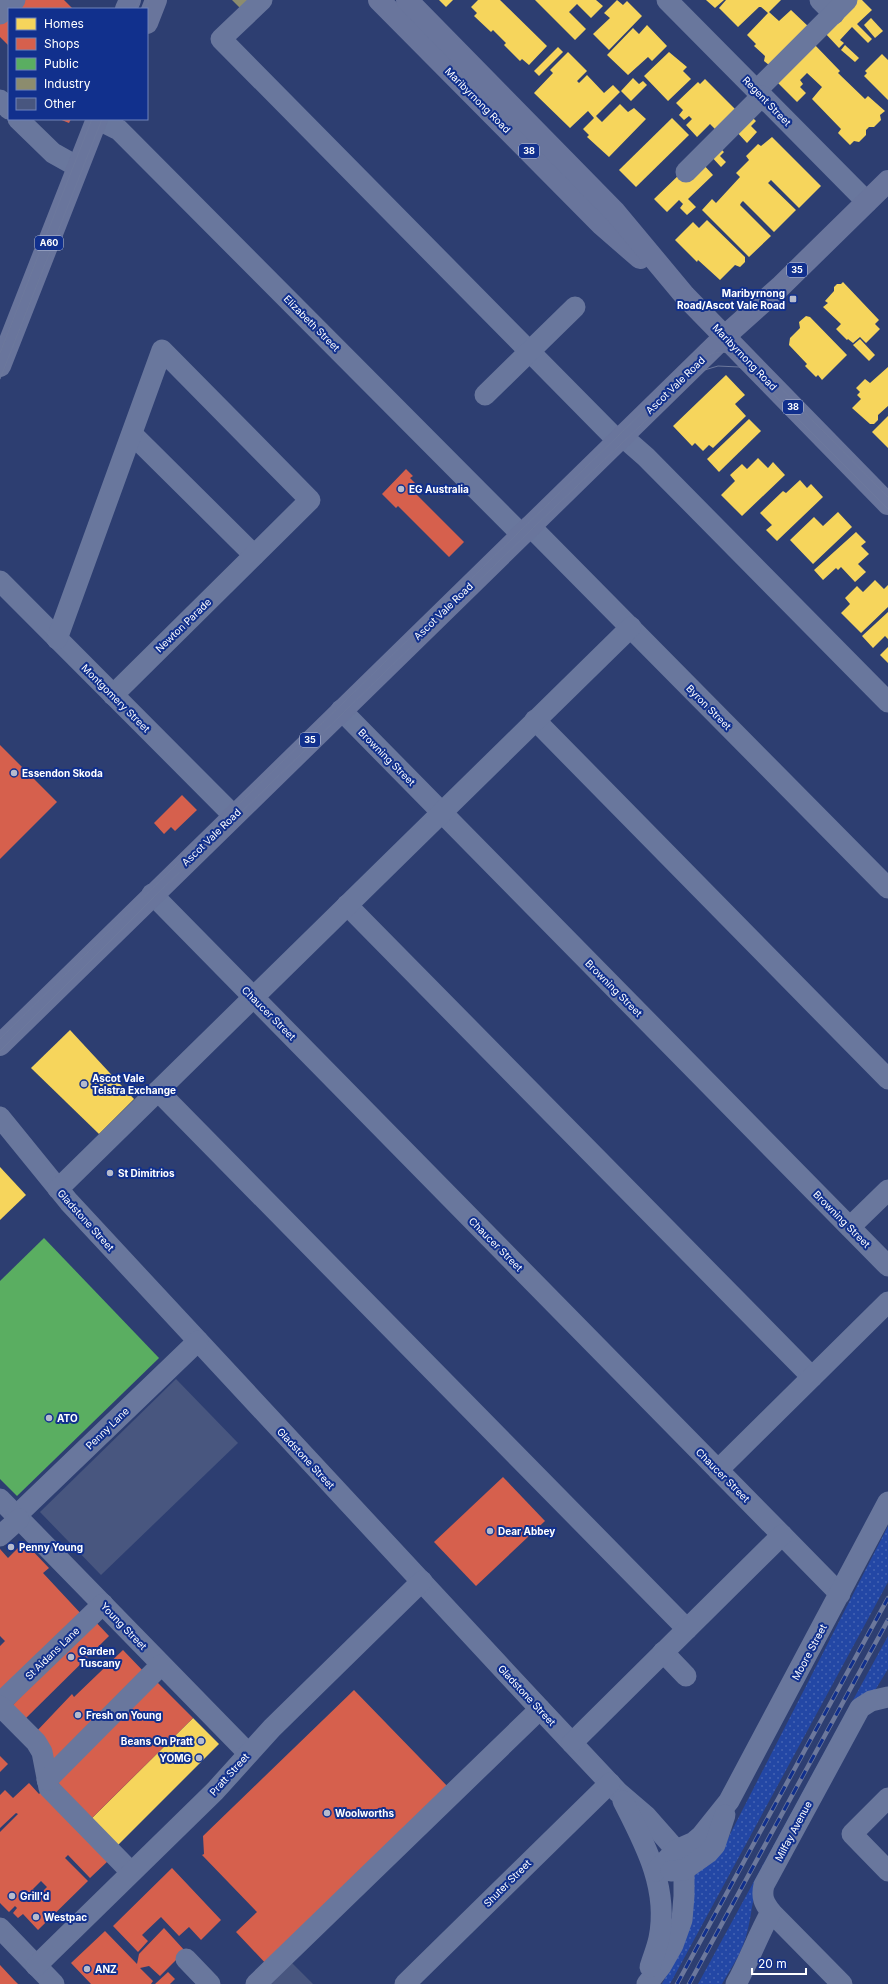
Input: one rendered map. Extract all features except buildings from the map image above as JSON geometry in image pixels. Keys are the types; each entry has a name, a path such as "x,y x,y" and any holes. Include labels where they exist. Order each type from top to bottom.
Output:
{"main road":[{"path":"148,20 156,0"},
{"name":"Maribyrnong Road","path":"379,0 602,226 685,296"},
{"name":"Maribyrnong Road","path":"407,0 615,212 685,296 888,504"},
{"name":"A60","path":"0,366 97,120"},
{"name":"Ascot Vale Road","path":"3,1036 152,894 724,337 753,312 888,181"}],"street":[{"path":"0,14 14,0"},
{"path":"262,0 221,39 529,352 620,439 646,457 888,702"},
{"name":"Regent Street","path":"667,0 867,202"},
{"path":"686,172 759,93 834,4"},
{"path":"0,100 8,108"},
{"path":"19,120 53,153 78,167"},
{"name":"Elizabeth Street","path":"99,120 119,130 526,530"},
{"path":"485,395 575,307"},
{"name":"Newton Parade","path":"113,695 310,500 162,350 132,434"},
{"path":"57,639 132,434 254,556"},
{"name":"Byron Street","path":"526,530 631,627 888,888"},
{"name":"Montgomery Street","path":"0,581 233,815"},
{"path":"58,1189 631,627"},
{"name":"Browning Street","path":"341,710 888,1266"},
{"path":"535,720 888,1078"},
{"name":"Chaucer Street","path":"152,894 840,1594"},
{"path":"347,905 812,1378"},
{"path":"158,1091 687,1629"},
{"name":"Gladstone Street","path":"0,1117 58,1189 198,1341 540,1709 614,1787 646,1816 676,1850"},
{"path":"850,1227 888,1190"},
{"path":"718,1470 888,1302"},
{"name":"Penny Lane","path":"0,1536 17,1517 198,1341"},
{"name":"Young Street","path":"0,1499 248,1753"},
{"name":"Moore Street","path":"656,1871 676,1850 694,1842 701,1836 729,1801 888,1502"},
{"path":"572,1743 782,1535"},
{"name":"Pratt Street","path":"36,1966 215,1791 248,1753 422,1581"},
{"name":"St Aidans Lane","path":"103,1604 0,1704 42,1752 49,1788 131,1872"},
{"path":"663,1652 686,1676"},
{"path":"47,1780 161,1665"},
{"name":"Milfay Avenue","path":"842,1984 771,1912 763,1902 762,1893 764,1885 855,1716 864,1704 888,1697"},
{"path":"256,1984 540,1709"},
{"name":"Gladstone Street","path":"614,1787 641,1835 656,1871"},
{"name":"Shuter Street","path":"405,1984 614,1787"},
{"path":"888,1798 852,1834 888,1871"},
{"name":"Moore Street","path":"684,1870 702,1858 715,1845 729,1801"},
{"path":"646,1984 661,1966 673,1945 682,1920 684,1870 676,1850"},
{"path":"646,1984 659,1938 662,1911 656,1871 684,1870"},
{"path":"736,1984 750,1958 762,1928 771,1912"},
{"path":"0,1928 54,1984"},
{"path":"186,1959 210,1984"}],"shaded area":[{"path":"888,1526 888,1582 670,1984 662,1984 683,1943 692,1878 723,1848"},
{"path":"888,1636 888,1669 757,1884 746,1938 736,1960 722,1984 698,1984"}],"tram line":[{"path":"135,8 139,0"},
{"path":"145,8 149,0"},
{"path":"0,353 92,120"},
{"path":"0,379 102,120"},
{"path":"0,1039 177,864 695,362 704,357 720,352 736,354 755,362 888,497"},
{"path":"0,1051 154,897 533,528 686,382 701,371 718,366 739,367 754,375 888,509"}],"railway":[{"path":"677,1984 888,1598"},
{"path":"689,1984 888,1620"}],"place":[{"name":"Maribyrnong Road/Ascot Vale Road","path":"793,299"},
{"name":"EG Australia","path":"401,489"},
{"name":"Essendon Skoda","path":"14,773"},
{"name":"Ascot Vale Telstra Exchange","path":"84,1084"},
{"name":"St Dimitrios","path":"110,1173"},
{"name":"ATO","path":"49,1418"},
{"name":"Dear Abbey","path":"490,1531"},
{"name":"Penny Young","path":"11,1547"},
{"name":"Garden Tuscany","path":"71,1657"},
{"name":"Fresh on Young","path":"78,1715"},
{"name":"Beans On Pratt","path":"201,1741"},
{"name":"YOMG","path":"199,1758"},
{"name":"Woolworths","path":"327,1813"},
{"name":"Grill'd","path":"12,1896"},
{"name":"Westpac","path":"36,1917"},
{"name":"ANZ","path":"87,1969"}]}
